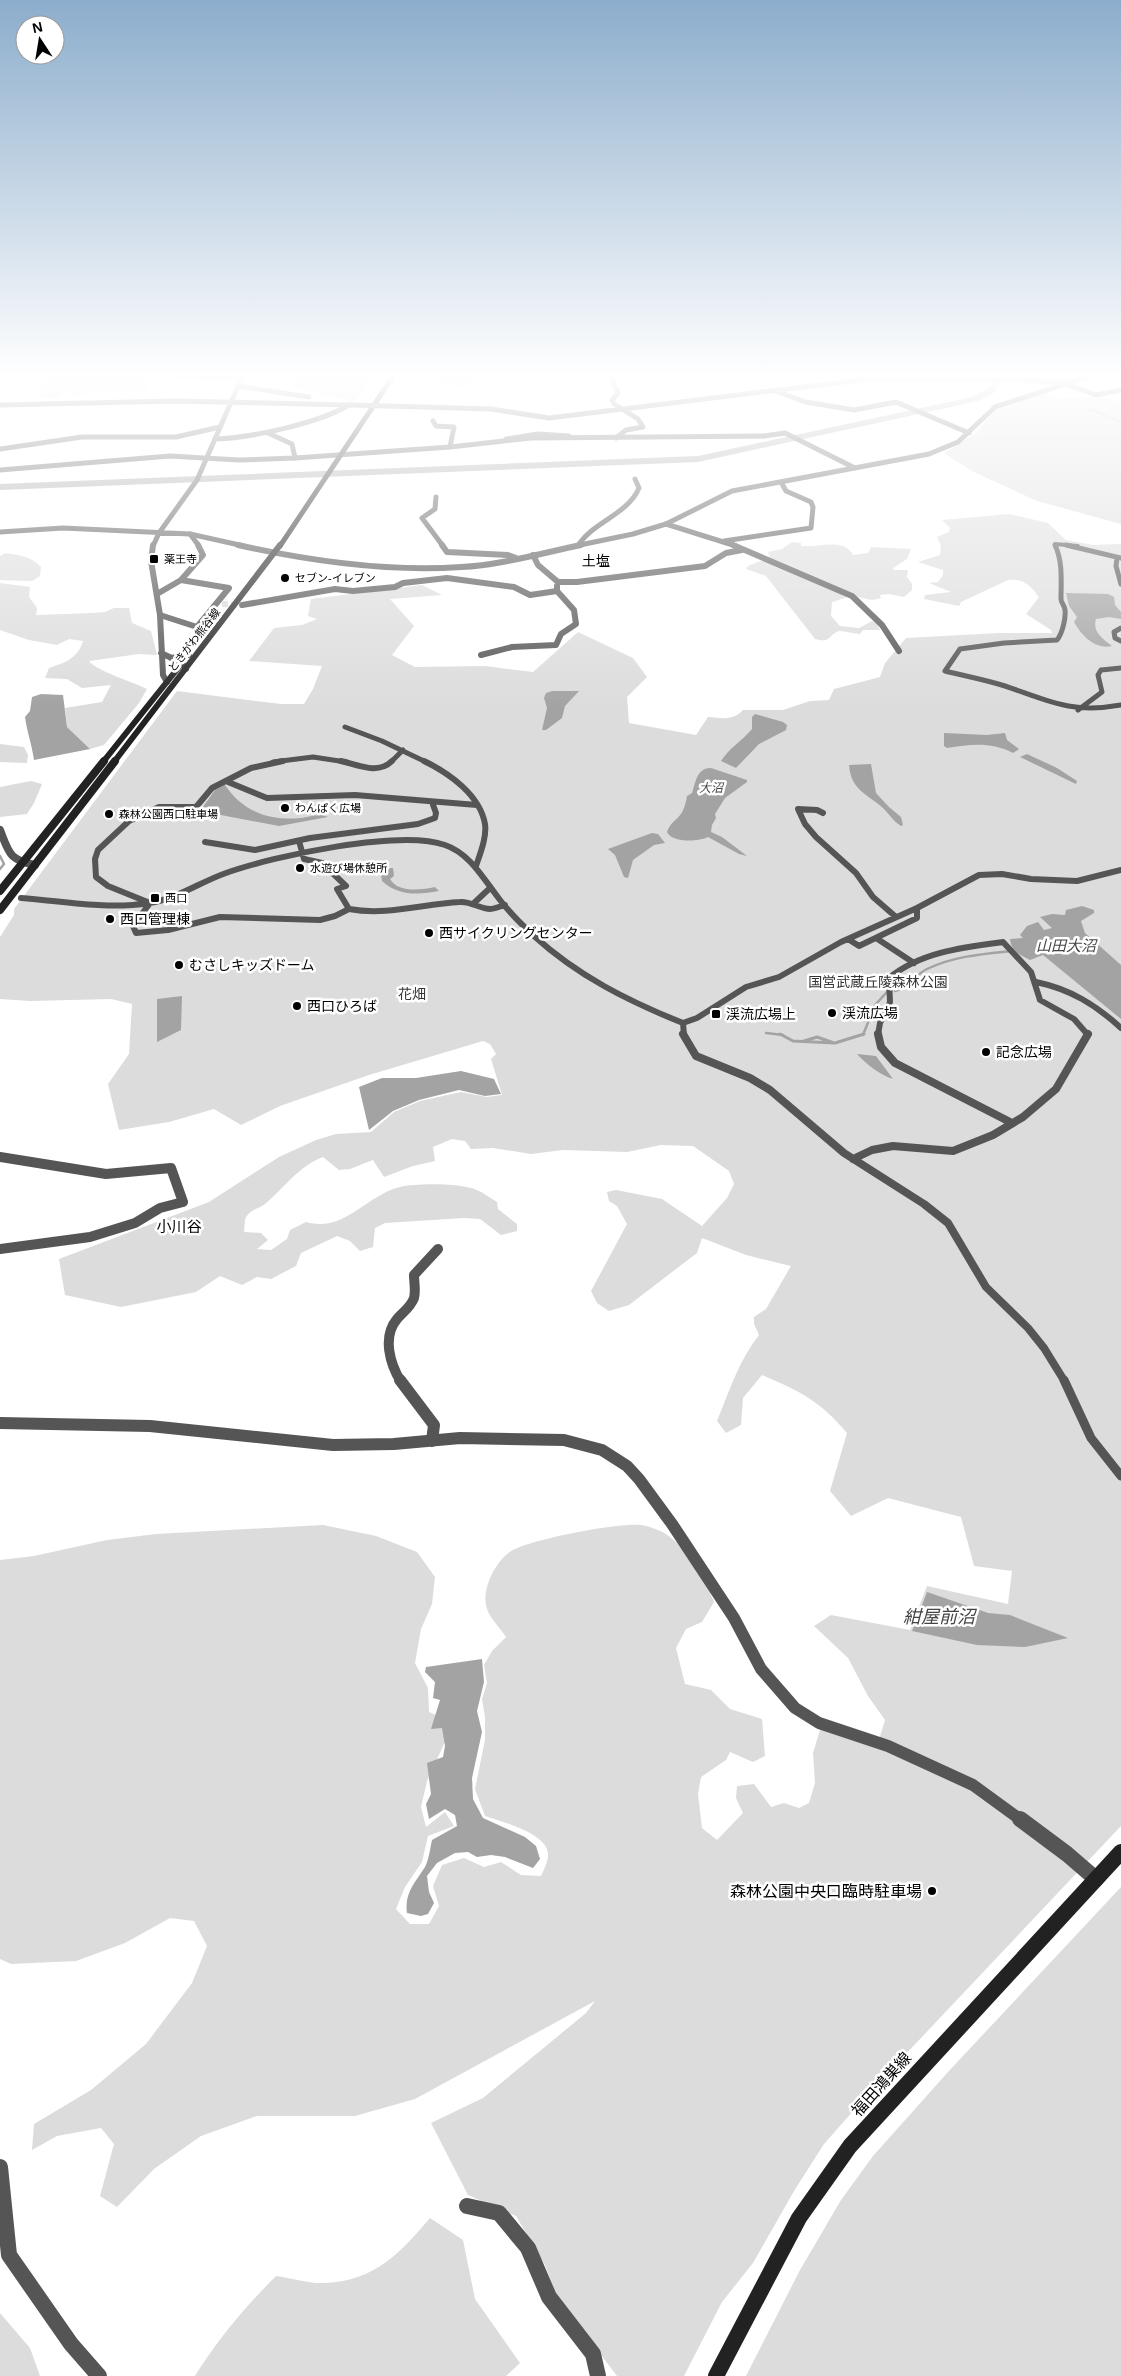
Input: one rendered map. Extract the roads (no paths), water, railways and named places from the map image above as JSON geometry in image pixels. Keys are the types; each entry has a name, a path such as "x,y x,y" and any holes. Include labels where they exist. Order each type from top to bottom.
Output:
{"main road":[{"name":"ときがわ熊谷線","path":"0,891 167,682 184,666 189,654 272,552 313,486"},
{"name":"ときがわ熊谷線","path":"0,910 320,486"},
{"name":"福田鴻巣線","path":"716,2376 799,2218 850,2146 1121,1852"}],"street":[{"path":"167,682 163,675 158,594 150,555 159,533 192,486"},
{"path":"579,544 585,534 634,500 638,486"},
{"path":"0,532 63,528 190,534 272,552 396,567 453,567 533,555 633,534 666,524 720,495 763,486"},
{"path":"724,541 811,528 813,507 811,502 786,491 783,486"},
{"path":"436,497 434,509 422,518 443,549 454,553 508,555 516,558"},
{"path":"666,524 724,541 852,596 882,625 899,651"},
{"path":"158,594 181,580 203,555 203,551 190,534"},
{"path":"1121,584 1116,566 1119,558 1077,546 1055,544 1059,554 1062,591 1060,600 1064,610 1061,635 1057,640 1004,643 960,649 955,654 946,671 988,681 1078,710 1103,709 1121,705"},
{"path":"533,555 538,565 558,582 658,574 680,568 706,566 726,553 742,550"},
{"path":"447,578 453,567 470,554"},
{"path":"242,605 335,589 353,591 395,588 403,583 447,578 514,587 530,595 557,591"},
{"path":"160,614 197,627 219,604 229,588 181,580"},
{"path":"482,654 512,647 556,645 561,634 576,624 574,610 557,591 558,582"},
{"path":"1121,628 1114,632 1115,638 1121,641"},
{"path":"161,653 184,666"},
{"path":"170,658 189,654"},
{"path":"1078,710 1102,692 1098,675 1101,670 1121,668"},
{"path":"345,727 403,750 455,780 478,804 485,825 476,866"},
{"path":"150,903 105,886 96,877 95,859 98,850 117,830 140,816 159,807 196,807 212,788 228,782 251,768 294,758 330,758 375,769 386,767 403,750"},
{"path":"228,782 268,798 355,795 478,804"},
{"path":"205,842 255,850 299,841 430,821 435,818 436,813 432,802"},
{"path":"823,813 817,810 798,809 805,824 816,837 856,873 873,897 896,917"},
{"path":"0,830 11,858 22,863 35,865"},
{"path":"21,898 123,904 150,903 259,862 390,842 427,840 445,844 476,866 490,888 505,905 553,952 615,994 683,1023 697,1018 746,987 779,977 848,939 917,908 966,882 988,874 1078,881 1096,878 1121,870"},
{"path":"299,841 304,859 322,863 346,886 337,889 345,906 349,909 364,912 401,911 453,903 474,903 490,909 505,905"},
{"path":"474,903 490,888"},
{"path":"150,903 133,926 136,933 170,930 221,917 303,920 341,915 349,909"},
{"path":"848,939 860,946 917,918 917,908"},
{"path":"876,938 914,963"},
{"path":"853,1159 876,1148 890,1146 908,1146 945,1151 965,1148 984,1141 1012,1123 1056,1089 1074,1056 1086,1044 1088,1034 1074,1019 1040,1000 1036,982 1025,963 1009,951 1003,942 980,945 930,957 894,972 889,978 890,1003 876,1035 884,1055 895,1063 1012,1123"},
{"path":"1036,982 1052,984 1079,995 1121,1028"},
{"path":"683,1023 683,1034 696,1056 750,1078 770,1090 844,1153 924,1204 948,1223 986,1287 1028,1328 1044,1348 1062,1375 1091,1438 1121,1476"},
{"path":"0,1157 106,1174 171,1168 183,1202 160,1208 135,1223 90,1238 73,1241 53,1241 0,1249"},
{"path":"432,1441 434,1425 405,1390 394,1367 390,1342 395,1322 414,1299 414,1276 438,1249"},
{"path":"0,1423 150,1426 333,1445 394,1444 460,1438 564,1440 585,1444 615,1457 639,1479 672,1524 734,1618 762,1669 794,1708 819,1723 888,1746 973,1785 1067,1854 1096,1880"},
{"path":"0,2166 9,2255 71,2344 99,2376"},
{"path":"467,2206 499,2213 528,2248 549,2297 593,2354 598,2376"}],"water":[{"path":"1066,593 1108,594 1114,597 1115,605 1121,612 1121,619 1109,617 1096,619 1095,624 1099,635 1112,646 1106,647 1094,644 1080,632 1074,622 1077,617 1069,606"},
{"path":"552,691 579,691 565,706 562,718 546,730 542,730 547,708 544,698 546,693"},
{"path":"41,694 63,695 67,727 90,749 34,760 25,717 30,711 32,697"},
{"path":"755,714 783,722 787,725 786,730 759,744 736,768 721,761 752,729 752,717"},
{"path":"944,733 987,735 1005,733 1007,740 1019,749 1013,753 997,747 981,745 947,748 944,746"},
{"path":"1027,754 1057,768 1077,781 1076,784 1020,757"},
{"path":"871,764 876,793 901,817 903,825 901,826 896,822 884,809 861,791 853,781 849,765"},
{"name":"大沼","path":"711,768 747,780 747,782 725,798 715,814 716,818 711,832 722,837 747,856 739,854 708,837 686,841 674,838 667,832 683,810 687,796 692,793 700,773"},
{"path":"225,785 240,802 258,813 290,819 318,815 328,817 279,826 200,811 215,790"},
{"path":"652,833 658,834 665,843 654,845 633,860 628,878 624,877 615,855 608,849"},
{"path":"380,868 393,868 394,876 390,879 398,887 423,889 435,887 439,891 416,894 402,892 382,881"},
{"name":"山田大沼","path":"1082,906 1094,910 1094,913 1081,921 1085,933 1121,965 1121,1019 1043,955 1030,960 1012,947 1010,939 1023,938 1020,935 1027,926 1038,922 1044,930 1052,928 1040,917 1052,914 1065,915 1066,910"},
{"path":"182,996 181,1030 157,1042 157,999"},
{"path":"857,1054 876,1056 893,1079 874,1069"},
{"path":"461,1071 494,1079 501,1094 485,1096 459,1090 419,1100 393,1111 369,1130 359,1087 382,1078 416,1078"},
{"name":"紺屋前沼","path":"927,1592 988,1613 1010,1615 1068,1638 1025,1647 977,1645 912,1631"},
{"path":"482,1659 484,1682 477,1711 482,1732 472,1778 473,1799 483,1818 525,1837 536,1846 540,1859 533,1868 505,1857 491,1855 477,1857 468,1852 455,1853 437,1863 427,1876 429,1892 434,1903 428,1914 421,1916 407,1913 409,1894 425,1867 432,1840 457,1826 455,1815 445,1809 429,1819 426,1804 431,1794 427,1763 443,1757 445,1746 442,1728 431,1729 440,1700 433,1698 435,1682 425,1672 426,1667"}],"waterway":[{"path":"0,487 28,486"},
{"path":"0,856 4,864 0,869"},
{"path":"895,991 904,987 927,969 948,961 969,956 1012,951"},
{"path":"863,1034 875,1005 887,992"},
{"path":"766,1033 782,1035"},
{"path":"834,1043 863,1034"},
{"path":"782,1035 793,1041 834,1043"},
{"path":"804,1041 817,1037 834,1043"}],"tunnel":[{"path":"222,604 242,605"}],"place":[{"name":"薬王寺","path":"154,559"},
{"name":"セブン-イレブン","path":"285,578"},
{"name":"わんぱく広場","path":"285,808"},
{"name":"森林公園西口駐車場","path":"109,814"},
{"name":"水遊び場休憩所","path":"300,868"},
{"name":"西口","path":"155,898"},
{"name":"西口管理棟","path":"110,919"},
{"name":"西サイクリングセンター","path":"429,933"},
{"name":"むさしキッズドーム","path":"179,965"},
{"name":"西口ひろば","path":"297,1006"},
{"name":"渓流広場","path":"832,1013"},
{"name":"渓流広場上","path":"716,1014"},
{"name":"記念広場","path":"986,1052"},
{"name":"森林公園中央口臨時駐車場","path":"932,1891"}],"district":[{"name":"土塩","path":"596,561"},
{"name":"小川谷","path":"179,1227"}],"park label":[{"name":"国営武蔵丘陵森林公園","path":"878,982"},
{"name":"花畑","path":"412,994"}]}
